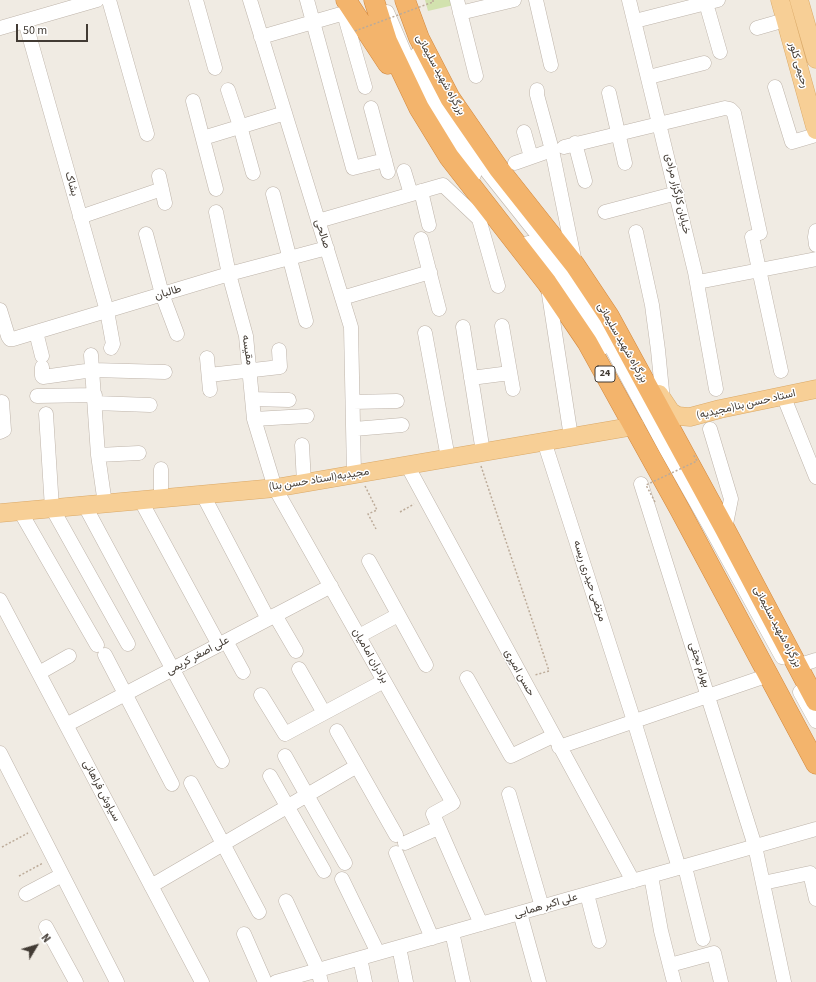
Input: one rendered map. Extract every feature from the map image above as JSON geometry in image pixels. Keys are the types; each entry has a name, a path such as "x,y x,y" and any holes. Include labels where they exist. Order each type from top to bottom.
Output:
{"highway":[{"path":"346,0 375,46 419,108"},
{"name":"24","path":"374,0 387,41 419,108 449,157 547,283 587,342 635,426 816,764"},
{"name":"بزرگراه شهید سلیمانی","path":"405,0 419,38 450,98 499,169 575,265 609,316 725,529 816,701"},
{"path":"428,1 450,98"}],"main road":[{"name":"رحیمی کلور","path":"780,0 816,130"},
{"path":"799,0 816,59"},
{"name":"استاد حسن بنا(مجیدیه)","path":"609,316 645,371 666,407 675,414 690,417 783,395 816,389"},
{"name":"مجیدیه(استاد حسن بنا)","path":"0,513 275,488 635,426"}],"street":[{"path":"0,28 97,0"},
{"path":"109,0 147,134"},
{"path":"196,0 215,68"},
{"name":"صالحی","path":"250,0 351,327 357,474"},
{"path":"307,0 354,168 386,166 371,108"},
{"path":"384,0 392,26 408,65 436,117 481,184 565,289 598,342 816,748"},
{"path":"396,0 407,31 425,72 455,127 482,166 562,267 596,318 816,721"},
{"path":"476,76 458,6 514,0"},
{"path":"536,0 552,65"},
{"name":"خیابان کارگزار مرادی","path":"630,0 698,282 716,389"},
{"path":"635,21 712,2 720,52"},
{"path":"261,37 341,14 345,17 366,87"},
{"path":"757,28 785,20"},
{"name":"بشاک","path":"25,21 107,311 113,344 112,348"},
{"path":"649,77 704,63"},
{"path":"775,87 792,142 816,134"},
{"path":"228,90 253,173"},
{"path":"537,90 537,95 564,147 585,181"},
{"path":"609,93 625,163"},
{"path":"193,101 216,189"},
{"path":"515,163 564,147 619,133 725,108 730,109 734,114 756,235 759,270 781,371"},
{"path":"203,138 285,113"},
{"path":"524,132 531,157"},
{"path":"564,147 575,265"},
{"path":"404,171 416,193 430,225"},
{"path":"80,217 160,182 165,203"},
{"path":"318,221 443,185 479,219 498,286"},
{"path":"605,212 677,193"},
{"path":"272,194 306,320"},
{"name":"مقیسه","path":"216,212 229,274 246,336 254,419 275,488"},
{"path":"816,231 816,245"},
{"path":"636,232 652,306 663,401"},
{"path":"146,234 162,294 177,334"},
{"path":"421,239 439,309"},
{"name":"طالبان","path":"0,310 10,339 229,274 327,248"},
{"path":"698,282 816,259"},
{"path":"342,298 430,272"},
{"path":"547,283 571,436"},
{"path":"502,326 513,389"},
{"path":"463,327 480,452"},
{"path":"36,332 42,362 43,377 93,370 165,372"},
{"path":"425,333 448,458"},
{"path":"208,375 280,367 280,350"},
{"path":"91,355 98,455 105,504"},
{"path":"207,358 210,390"},
{"path":"471,378 510,373"},
{"path":"783,395 816,477"},
{"path":"37,396 95,399 150,405"},
{"path":"252,399 289,400"},
{"path":"353,402 397,400"},
{"path":"0,432 4,430 2,402"},
{"path":"46,414 52,508 128,644"},
{"path":"254,419 306,416"},
{"path":"354,428 402,425"},
{"path":"710,429 731,499 725,529"},
{"name":"مرتضی حیدری ریسه","path":"544,441 682,867 703,939"},
{"path":"302,445 304,483"},
{"path":"98,455 139,453"},
{"name":"حسن امیری","path":"406,465 633,881"},
{"path":"161,469 161,499"},
{"name":"بهرام نجفی","path":"641,484 756,846 784,982"},
{"name":"برادران امامیان","path":"275,488 454,802 433,814 438,828"},
{"path":"203,495 272,617 296,651"},
{"path":"141,501 222,643 243,672"},
{"path":"85,506 222,760"},
{"path":"20,511 101,650 172,784"},
{"path":"369,561 426,665"},
{"name":"علی اصغر کریمی","path":"66,725 331,586"},
{"name":"سیاوش فراهانی","path":"0,600 202,982"},
{"path":"359,636 398,614"},
{"path":"39,673 68,655"},
{"path":"797,666 816,660"},
{"path":"299,669 324,713"},
{"path":"467,678 512,756 556,741 634,721 769,675"},
{"path":"261,695 285,734 384,681"},
{"path":"337,731 399,844 432,938"},
{"path":"0,752 117,982"},
{"path":"285,756 345,863"},
{"path":"151,886 357,766"},
{"path":"270,776 324,870"},
{"path":"191,784 259,912"},
{"path":"509,794 542,907"},
{"path":"399,844 438,828 481,924"},
{"name":"علی اکبر همایی","path":"278,982 319,976 360,958 816,829"},
{"path":"763,883 810,873 816,900"},
{"path":"26,894 62,875"},
{"path":"650,876 674,982"},
{"path":"342,879 378,953"},
{"path":"587,894 599,941"},
{"path":"286,901 319,976"},
{"path":"520,913 539,982"},
{"path":"46,927 76,982"},
{"path":"452,932 463,982"},
{"path":"244,934 265,982"},
{"path":"399,947 406,982"},
{"path":"670,965 714,953 721,982"},
{"path":"360,958 365,982"}],"path":[{"path":"355,31 428,1"},
{"path":"480,452 549,671 522,680"},
{"path":"655,502 646,485 697,461 693,454"},
{"path":"357,474 377,510 368,514 376,529"},
{"path":"400,512 424,498"},
{"path":"2,847 38,827"},
{"path":"19,876 53,858"}],"green space":[{"path":"425,0 452,0 454,5 428,11"}]}
